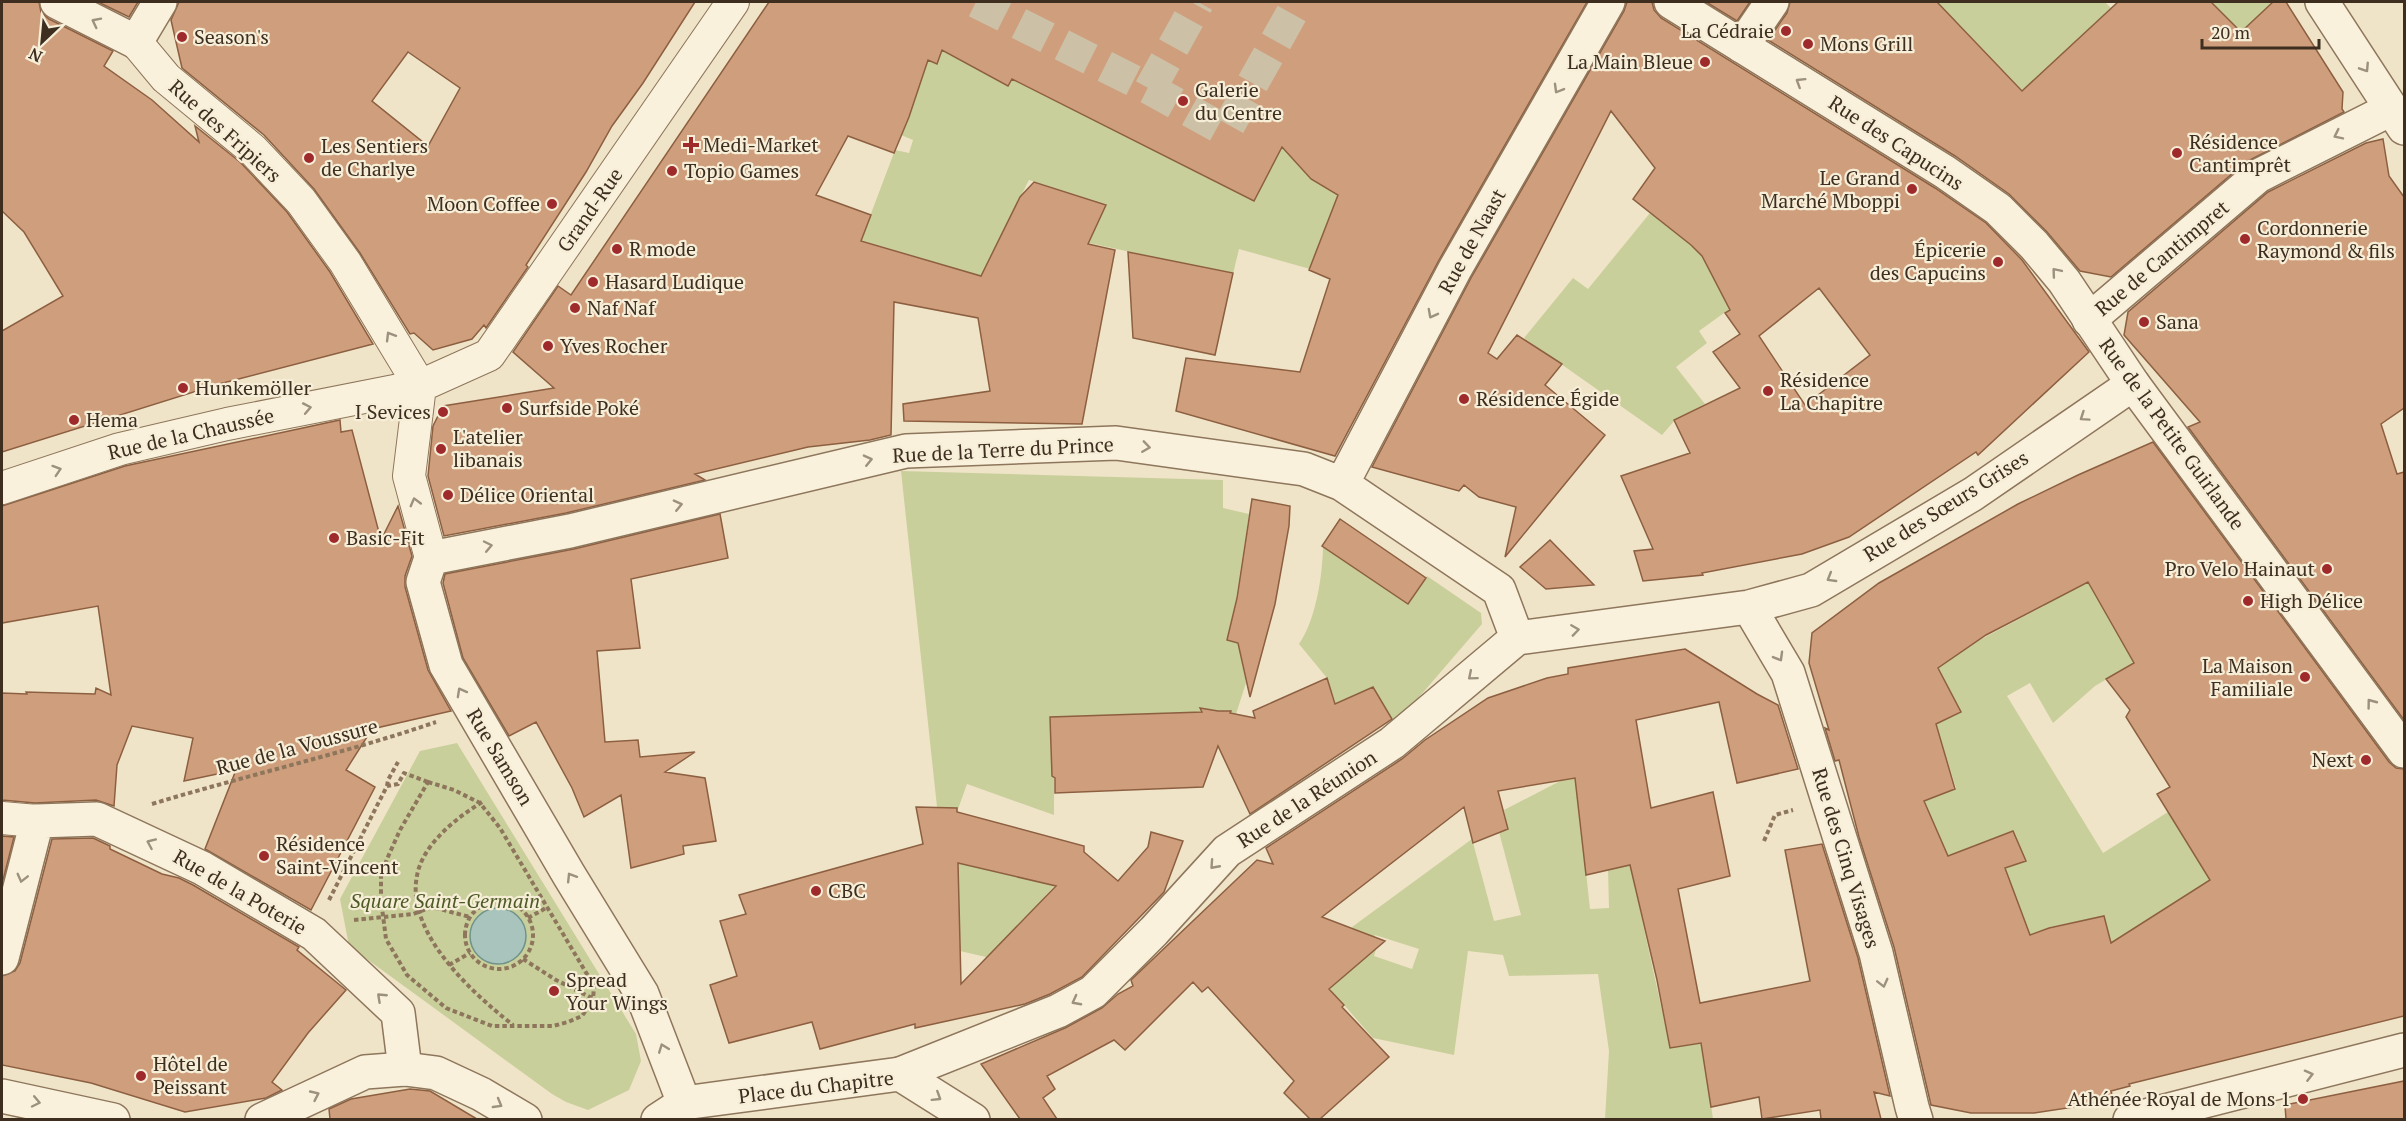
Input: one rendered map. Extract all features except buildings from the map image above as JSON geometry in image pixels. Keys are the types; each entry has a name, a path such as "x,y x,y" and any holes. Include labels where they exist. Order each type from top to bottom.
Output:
{"street":[{"name":"Rue des Fripiers","path":"57,2 136,42 166,78 252,149 301,201 345,262 420,386"},
{"path":"136,42 160,2"},
{"name":"Grand-Rue","path":"420,386 489,355 733,2"},
{"name":"Rue de Naast","path":"1342,484 1455,269 1608,2"},
{"name":"Rue des Capucins","path":"1671,2 1946,172 1998,209 2034,245 2064,281 2089,320"},
{"path":"1742,45 1772,2"},
{"path":"2322,2 2398,119"},
{"name":"Rue de Cantimpret","path":"2089,320 2258,176 2398,119"},
{"name":"Rue de la Petite Guirlande","path":"2089,320 2133,384 2404,751"},
{"name":"Rue des Sœurs Grises","path":"1749,607 1810,590 1973,494 2133,384"},
{"name":"Rue de la Chaussée","path":"2,488 120,449 227,424 420,386"},
{"name":"Rue Samson","path":"420,386 408,477 431,558 423,582 446,665 569,875 642,994 671,1111"},
{"name":"Rue de la Terre du Prince","path":"431,558 570,531 906,451 1116,443 1304,469 1342,484 1499,590 1517,638"},
{"path":"1517,638 1749,607"},
{"name":"Rue des Cinq Visages","path":"1749,607 1788,674 1876,953 1916,1119"},
{"name":"Rue de la Réunion","path":"900,1074 1058,1011 1093,992 1154,931 1227,851 1392,743 1517,638"},
{"name":"Rue de la Poterie","path":"2,818 37,821 98,819 202,868 314,934 398,1013 405,1069"},
{"path":"2,958 37,821"},
{"path":"2130,1119 2404,1050"},
{"path":"262,1119 365,1072 405,1069 435,1073 481,1094 525,1119"},
{"name":"Place du Chapitre","path":"671,1111 900,1074 973,1119"},
{"path":"2,1096 113,1119"}],"path":[{"name":"Rue de la Voussure","path":"151,804 440,721"},
{"path":"314,934 321,914 398,762"},
{"path":"387,786 398,784 404,773 454,790 480,803 500,828 594,986 594,1000 582,1016 554,1026 492,1026 446,1008 407,975 386,939 381,878 400,830 428,782"},
{"path":"513,1025 473,992 449,965 417,912 416,879 428,849 456,819 516,783"},
{"path":"1764,841 1775,815 1800,807"},
{"path":"499,902 521,909 528,918 533,939 523,959 505,969 483,966 470,953 465,939 470,917 488,903 499,902"},
{"path":"344,921 383,918 432,907 470,917"},
{"path":"528,918 546,907"},
{"path":"449,965 470,953"},
{"path":"523,959 556,980 607,1005 642,994"}],"green space":[{"path":"1927,2 2105,2 2111,8 2123,2 2174,52 2023,91 1956,21 1924,48 1904,35"},
{"path":"2211,2 2274,2 2241,32"},
{"path":"945,45 964,61 1007,86 1011,79 1253,200 1282,147 1311,179 1387,222 1310,269 1239,249 1233,274 1089,243 1106,204 1029,180 981,276 861,240 895,150 909,153 913,140 901,135 916,98 900,91 895,46 936,64"},
{"path":"1718,195 1743,215 1702,256 1742,300 1699,331 1707,343 1676,367 1705,404 1675,420 1662,435 1524,338 1573,278 1588,289 1650,213 1688,243"},
{"path":"901,471 1223,480 1223,508 1249,514 1236,599 1227,639 1238,643 1246,683 1236,714 1218,711 1050,717 1054,815 967,784 957,812 941,812 937,807"},
{"path":"1323,544 1408,603 1427,576 1481,613 1482,624 1395,725 1373,687 1336,704 1327,678 1299,644 1314,610 1322,569"},
{"path":"2086,579 2136,662 2095,686 2053,723 2030,683 2007,696 2103,853 2168,812 2212,882 2116,961 2104,916 2050,927 2015,940 2011,884 2005,868 2013,831 1947,857 1924,800 1956,788 1936,724 1961,712 1938,667 1972,644 2044,606 2042,601"},
{"name":"Square Saint-Germain","path":"457,743 636,1034 641,1061 629,1090 588,1110 552,1094 349,946 340,899 420,751"},
{"path":"1576,777 1590,909 1609,908 1608,869 1630,865 1670,1047 1702,1042 1713,1119 1605,1119 1609,1051 1598,974 1509,976 1503,955 1468,951 1454,1055 1373,1038 1330,989 1354,967 1359,936 1352,927 1472,839 1494,921 1521,915 1499,832 1508,830 1504,810 1562,780","holes":["1375,935 1419,949 1412,969 1374,956 1379,939 1374,939"]},
{"path":"956,862 1055,885 990,958 960,951"}],"water":[{"path":"498,908 509,910 518,916 524,925 526,936 524,947 518,956 509,962 498,964 487,962 478,956 472,947 470,936 472,925 478,916 487,910"}],"tunnel":[{"path":"976,2 1150,89 1226,131 1298,2"},
{"path":"1150,89 1198,2"}],"place":[{"name":"La Cédraie","path":"1786,31"},
{"name":"Season's","path":"182,37"},
{"name":"Mons Grill","path":"1808,44"},
{"name":"La Main Bleue","path":"1705,62"},
{"name":"Galerie du Centre","path":"1183,101"},
{"name":"Medi-Market","path":"691,145"},
{"name":"Résidence Cantimprêt","path":"2177,153"},
{"name":"Les Sentiers de Charlye","path":"309,158"},
{"name":"Topio Games","path":"672,171"},
{"name":"Le Grand Marché Mboppi","path":"1912,189"},
{"name":"Moon Coffee","path":"552,204"},
{"name":"Cordonnerie Raymond & fils","path":"2245,239"},
{"name":"R mode","path":"617,249"},
{"name":"Épicerie des Capucins","path":"1998,262"},
{"name":"Hasard Ludique","path":"593,282"},
{"name":"Naf Naf","path":"575,308"},
{"name":"Sana","path":"2144,322"},
{"name":"Yves Rocher","path":"548,346"},
{"name":"Hunkemöller","path":"183,388"},
{"name":"Résidence La Chapitre","path":"1768,391"},
{"name":"Résidence Égide","path":"1464,399"},
{"name":"Surfside Poké","path":"507,408"},
{"name":"I Sevices","path":"443,412"},
{"name":"Hema","path":"74,420"},
{"name":"L'atelier libanais","path":"441,449"},
{"name":"Délice Oriental","path":"448,495"},
{"name":"Basic-Fit","path":"334,538"},
{"name":"Pro Velo Hainaut","path":"2327,569"},
{"name":"High Délice","path":"2248,601"},
{"name":"La Maison Familiale","path":"2305,677"},
{"name":"Next","path":"2366,760"},
{"name":"Résidence Saint-Vincent","path":"264,856"},
{"name":"CBC","path":"816,891"},
{"name":"Spread Your Wings","path":"554,991"},
{"name":"Hôtel de Peissant","path":"141,1076"},
{"name":"Athénée Royal de Mons 1","path":"2303,1099"}]}
